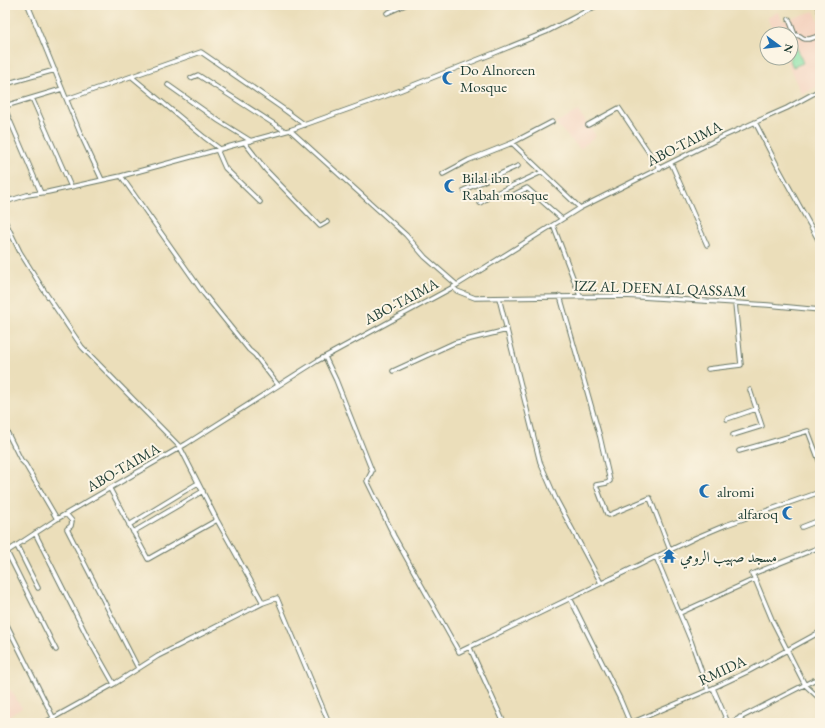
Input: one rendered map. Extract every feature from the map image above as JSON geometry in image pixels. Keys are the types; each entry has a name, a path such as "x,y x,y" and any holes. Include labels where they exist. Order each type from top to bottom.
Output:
{"street":[{"path":"28,5 81,135 102,180"},
{"path":"387,13 405,5"},
{"path":"5,202 27,195 121,176 290,130 391,94 499,52 546,32 597,5"},
{"path":"817,5 820,13"},
{"path":"789,19 795,35 808,40 820,35"},
{"path":"67,99 201,52 305,125"},
{"path":"5,84 55,70"},
{"path":"191,78 198,75 285,131"},
{"path":"132,77 220,149"},
{"path":"168,85 219,121 251,141"},
{"path":"42,193 5,107 62,89"},
{"name":"ABO-TAIMA","path":"6,553 57,519 180,447 325,356 455,286 525,244 580,208 755,122 787,108 820,90"},
{"path":"32,98 71,187"},
{"path":"588,125 619,108 660,169"},
{"path":"443,174 469,160 512,143 552,122"},
{"path":"755,122 820,243"},
{"name":"IZZ AL DEEN AL QASSAM","path":"290,130 406,235 455,286 457,291 476,298 625,296 768,305 820,310"},
{"path":"245,143 266,170 320,226 327,222"},
{"path":"512,143 580,208"},
{"path":"220,149 218,152 225,168 260,202"},
{"path":"671,163 707,244"},
{"path":"464,190 518,166"},
{"path":"480,203 492,195 542,172"},
{"path":"121,176 142,208 204,294 278,385"},
{"path":"513,195 527,188 562,219"},
{"path":"5,190 9,200"},
{"path":"5,221 20,252 82,347 180,447 217,520 264,604"},
{"path":"553,225 580,296"},
{"path":"560,296 594,416 610,481 596,485 607,514 609,515 650,498 670,550"},
{"path":"499,298 528,409 528,416 533,430 540,462 556,499 601,583"},
{"path":"708,369 741,365 735,303"},
{"path":"392,371 454,343 507,330"},
{"path":"325,356 372,471 366,481 394,536 459,652 670,550 726,525 820,492"},
{"path":"733,435 762,426 750,390"},
{"path":"727,420 756,410"},
{"path":"5,428 21,460 25,464 57,519"},
{"path":"739,451 808,432 820,463"},
{"path":"129,525 198,483"},
{"path":"110,489 148,559 217,520"},
{"path":"133,532 203,491"},
{"path":"66,514 72,521 71,526 67,529 138,668"},
{"path":"802,527 820,520"},
{"path":"35,534 88,638 114,684"},
{"path":"17,546 38,588"},
{"path":"820,547 752,574 773,622 805,685 820,699"},
{"path":"6,553 56,650"},
{"path":"656,557 691,641 708,690"},
{"path":"680,613 755,579"},
{"path":"44,723 187,641 277,598 329,723"},
{"path":"570,598 631,723"},
{"path":"6,624 53,717"},
{"name":"RMIDA","path":"631,723 713,688 820,632"},
{"path":"470,648 504,723"},
{"path":"713,688 729,723 814,680"},
{"path":"740,717 743,723"}],"shaded area":[{"path":"814,11 820,24 820,85 802,95 789,66 799,66 799,26 771,26 767,17 778,12 783,21"},
{"path":"578,111 596,136 580,149 555,123"},
{"path":"11,690 22,708 5,718 5,693"}],"green space":[{"path":"799,53 803,63 799,65"}],"place":[{"name":"Do Alnoreen Mosque","path":"449,78"},
{"name":"Bilal ibn Rabah mosque","path":"451,186"},
{"name":"alromi","path":"706,491"},
{"name":"alfaroq","path":"789,513"},
{"name":"مسجد صهيب الرومي","path":"669,556"}]}
